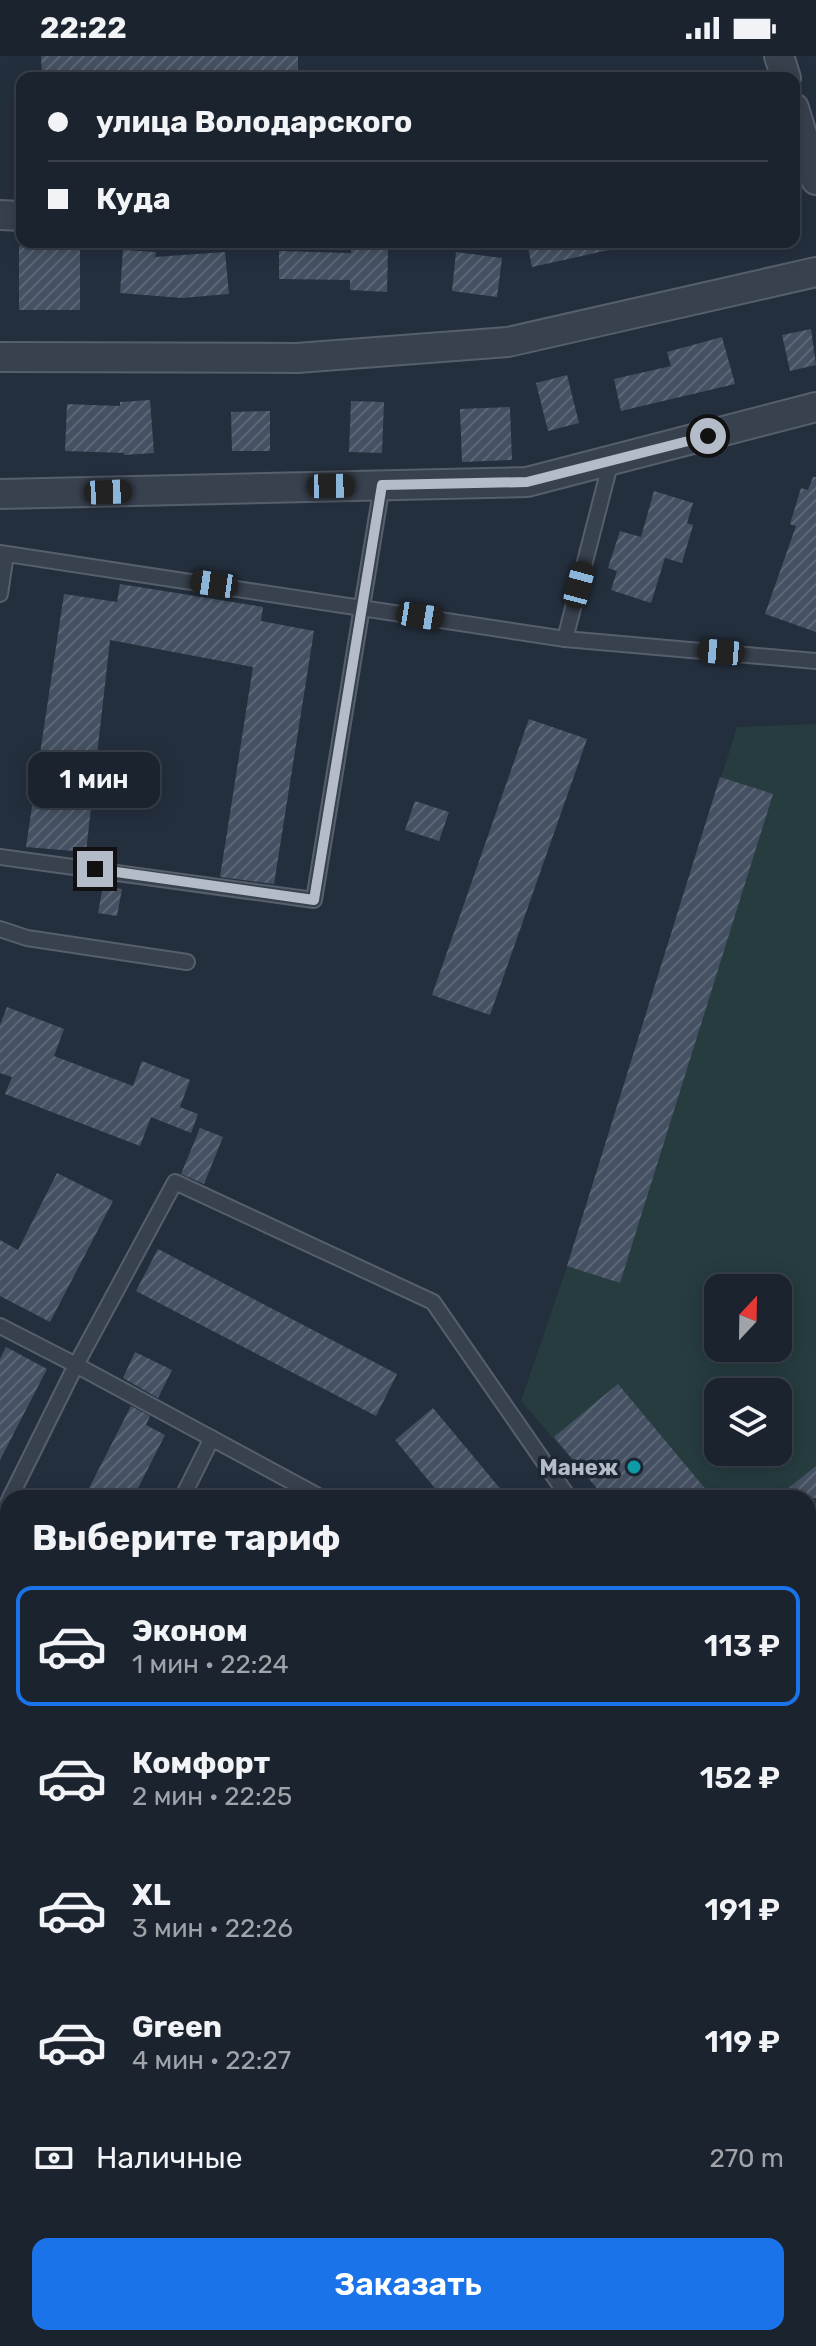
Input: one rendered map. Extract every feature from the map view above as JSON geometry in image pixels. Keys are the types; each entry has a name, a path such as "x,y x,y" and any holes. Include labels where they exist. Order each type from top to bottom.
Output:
{"street":[{"path":"801,124 816,180"},
{"path":"0,357 297,358 508,342 816,272"},
{"path":"0,494 527,482 816,407"}],"lane":[{"path":"565,639 611,461"},
{"path":"0,857 314,900 382,485"},
{"path":"0,594 3,553 565,639 816,661"},
{"path":"0,929 27,938 187,962"},
{"path":"14,1490 76,1365 175,1182 433,1302 563,1490"},
{"path":"0,1326 307,1490"},
{"path":"186,1490 212,1438"}],"green space":[{"path":"816,724 816,1490 598,1490 521,1401 567,1266 737,727"}],"building":[{"path":"41,56 298,56 298,72 42,72"},
{"path":"19,248 80,248 80,310 19,310"},
{"path":"528,248 609,248 609,250 532,267"},
{"path":"351,249 388,250 387,292 350,290 350,280 279,279 279,251 351,253"},
{"path":"123,250 156,252 155,257 225,252 229,294 182,298 120,293"},
{"path":"456,252 502,258 497,297 452,291"},
{"path":"811,329 816,365 790,371 782,335"},
{"path":"722,337 735,384 621,411 614,379 671,366 667,352"},
{"path":"567,375 579,423 548,431 536,383"},
{"path":"150,400 154,453 124,455 65,451 67,404 120,406 120,402"},
{"path":"351,401 384,402 382,453 349,452"},
{"path":"510,407 512,460 462,462 460,409"},
{"path":"270,411 270,451 232,451 231,412"},
{"path":"813,477 816,477 816,632 765,614 796,526 790,524 801,488 808,490"},
{"path":"654,491 693,503 687,523 693,525 682,563 665,558 651,603 611,590 617,571 608,568 620,531 641,537"},
{"path":"120,584 263,607 261,621 314,631 274,884 220,877 253,667 110,640 86,852 26,847 64,594 117,602"},
{"path":"529,719 587,739 490,1015 432,995"},
{"path":"720,777 773,794 620,1283 567,1266"},
{"path":"415,801 449,812 439,841 405,830"},
{"path":"103,886 122,889 117,916 98,913"},
{"path":"7,1007 64,1029 54,1056 133,1086 142,1061 190,1080 180,1107 198,1114 191,1133 151,1117 140,1146 5,1094 12,1077 0,1073 0,1025"},
{"path":"200,1128 223,1137 204,1184 181,1174"},
{"path":"57,1173 113,1201 50,1322 0,1296 0,1240 18,1250"},
{"path":"158,1249 397,1374 376,1416 136,1291"},
{"path":"6,1347 47,1369 0,1460 0,1359"},
{"path":"135,1352 172,1370 158,1398 123,1378"},
{"name":"Манеж","path":"618,1384 706,1490 598,1490 554,1437"},
{"path":"131,1406 150,1416 146,1425 165,1435 137,1490 88,1490"},
{"path":"433,1408 501,1490 436,1490 395,1440"},
{"path":"816,1466 816,1490 786,1490"}],"place":[{"name":"Манеж","path":"634,1467"}],"route":[{"path":"95,869 314,900 382,485 527,482 708,436"}]}
